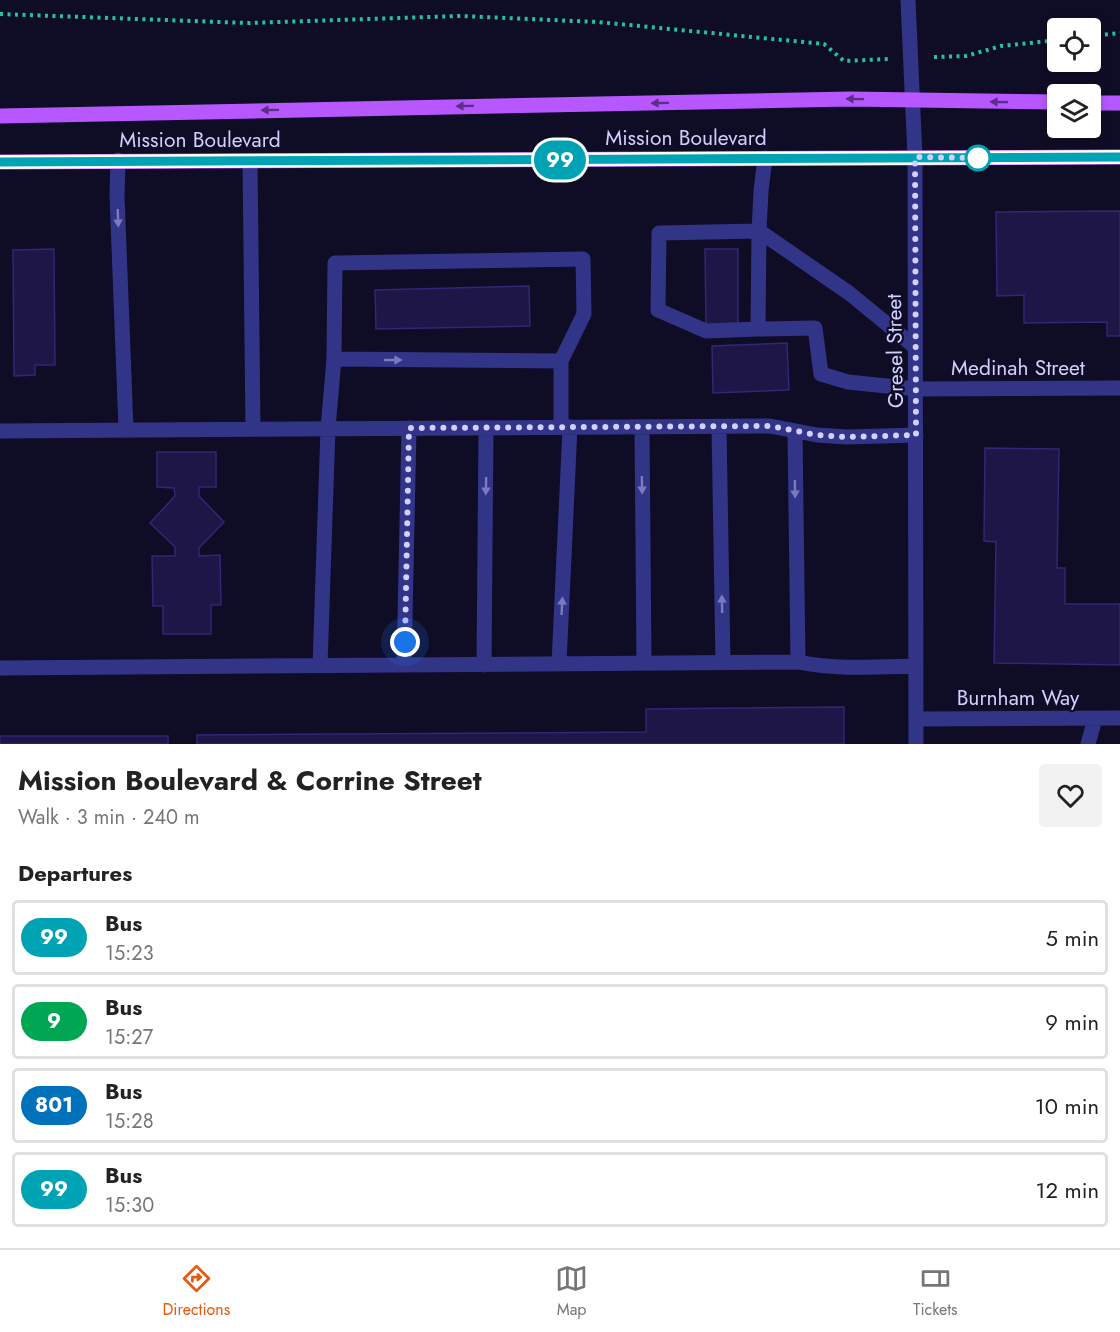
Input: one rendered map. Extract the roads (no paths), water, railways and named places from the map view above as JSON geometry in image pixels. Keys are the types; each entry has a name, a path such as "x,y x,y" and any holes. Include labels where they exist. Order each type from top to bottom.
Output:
{"main road":[{"name":"Mission Boulevard","path":"0,116 850,99 1047,102"},
{"path":"1101,103 1120,103"},
{"name":"Mission Boulevard","path":"0,162 1120,157"}],"street":[{"name":"Gresel Street","path":"908,0 915,157 916,744"},
{"path":"765,158 760,191 759,231 758,329 706,331 658,310 659,233 759,231 849,293 915,347"},
{"path":"118,160 117,195 126,429"},
{"path":"250,161 253,429"},
{"path":"320,666 328,428 334,359 335,263 584,259 584,314 561,361 566,427 559,664"},
{"name":"Medinah Street","path":"758,329 815,328 821,375 848,381 916,389 1120,388"},
{"path":"334,359 561,361"},
{"path":"719,426 723,663"},
{"path":"0,431 770,426 847,437 916,435"},
{"path":"642,427 644,663"},
{"path":"405,665 409,428"},
{"path":"484,665 486,428"},
{"path":"795,431 798,662"},
{"path":"0,668 798,662 818,666 916,666"},
{"path":"1088,744 1095,718"},
{"name":"Burnham Way","path":"916,719 1120,718"}]}
